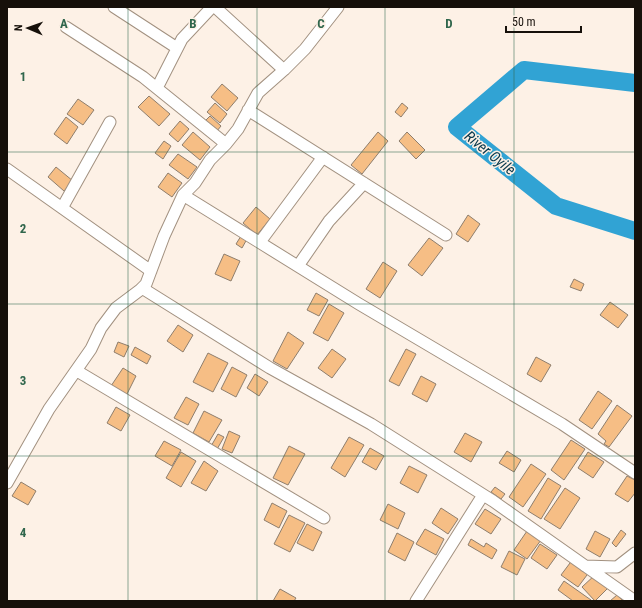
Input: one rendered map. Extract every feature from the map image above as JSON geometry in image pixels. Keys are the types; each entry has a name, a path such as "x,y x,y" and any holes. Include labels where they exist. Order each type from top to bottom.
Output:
{"street":[{"path":"114,7 177,48"},
{"path":"157,88 182,39 213,7 284,70"},
{"path":"7,483 49,409 77,371 91,349 101,328 116,308 146,284 164,236 183,195 195,183 210,160 238,129 258,93 284,70 305,48 338,7"},
{"path":"66,27 144,77 226,144"},
{"path":"248,110 446,235"},
{"path":"62,208 110,122"},
{"path":"260,242 323,157"},
{"path":"7,169 151,271"},
{"path":"298,266 329,221 364,183"},
{"path":"183,195 359,304 562,424 635,473"},
{"path":"142,288 270,368 371,424 483,495 635,601"},
{"path":"77,371 324,518"},
{"path":"416,601 483,495"},
{"path":"585,566 617,567 635,553"}],"building":[{"path":"222,84 238,98 227,111 211,97"},
{"path":"149,96 170,114 159,126 138,107"},
{"path":"78,99 94,110 83,125 67,114"},
{"path":"215,103 227,114 220,123 207,112"},
{"path":"402,103 408,108 401,117 395,112"},
{"path":"210,116 221,126 217,131 205,121"},
{"path":"66,117 78,127 67,144 54,134"},
{"path":"180,121 189,129 178,142 169,134"},
{"path":"193,132 210,147 200,160 182,145"},
{"path":"378,132 388,141 362,174 351,165"},
{"path":"407,132 425,150 416,159 399,141"},
{"path":"164,141 171,146 163,159 155,153"},
{"path":"178,154 197,167 188,179 169,165"},
{"path":"56,167 73,181 64,191 48,177"},
{"path":"168,173 182,183 172,197 158,187"},
{"path":"256,207 270,219 257,235 243,223"},
{"path":"468,215 480,224 468,242 456,234"},
{"path":"241,236 247,239 242,248 236,244"},
{"path":"429,238 443,248 422,276 408,265"},
{"path":"224,254 240,261 231,281 215,274"},
{"path":"383,262 397,271 380,298 366,289"},
{"path":"574,279 584,284 581,291 570,287"},
{"path":"316,293 328,300 319,316 307,310"},
{"path":"610,302 628,315 618,328 600,315"},
{"path":"329,304 344,313 328,341 313,333"},
{"path":"178,325 193,335 183,352 167,341"},
{"path":"288,332 304,343 287,369 273,361"},
{"path":"118,342 129,346 124,357 114,352"},
{"path":"135,347 151,356 147,364 131,355"},
{"path":"332,349 346,359 332,378 318,368"},
{"path":"406,349 416,354 399,386 389,381"},
{"path":"208,353 228,363 213,392 193,382"},
{"path":"536,357 551,365 541,382 527,374"},
{"path":"232,367 247,375 236,397 221,389"},
{"path":"123,368 136,376 126,396 111,386"},
{"path":"255,374 268,382 259,396 247,388"},
{"path":"421,376 436,384 427,402 412,394"},
{"path":"598,391 612,401 592,429 579,420"},
{"path":"186,397 199,404 188,425 174,418"},
{"path":"617,405 632,416 609,447 604,444 606,441 598,434"},
{"path":"116,407 130,415 121,431 107,423"},
{"path":"204,411 222,420 209,442 193,433"},
{"path":"229,431 240,436 232,453 222,449"},
{"path":"465,433 482,442 471,462 454,452"},
{"path":"218,434 224,437 216,451 210,448"},
{"path":"349,437 364,445 345,477 331,468"},
{"path":"571,440 585,449 564,480 551,470"},
{"path":"164,441 181,450 172,466 155,456"},
{"path":"289,446 305,454 288,485 273,478"},
{"path":"370,448 384,456 376,470 362,462"},
{"path":"507,451 521,460 514,472 499,463"},
{"path":"181,452 196,461 181,487 166,478"},
{"path":"588,452 604,462 593,478 578,468"},
{"path":"204,461 218,471 206,491 191,483"},
{"path":"531,464 546,474 523,507 509,497"},
{"path":"409,466 427,475 418,493 400,483"},
{"path":"627,476 635,480 635,493 628,502 615,494"},
{"path":"548,478 561,486 541,519 528,511"},
{"path":"21,482 36,491 28,505 12,496"},
{"path":"495,487 505,494 501,499 491,492"},
{"path":"565,488 580,498 560,529 544,519"},
{"path":"272,503 287,511 279,528 264,520"},
{"path":"388,504 405,513 398,529 380,520"},
{"path":"441,508 458,519 448,534 432,523"},
{"path":"485,509 501,519 491,534 475,524"},
{"path":"289,515 305,523 290,552 274,544"},
{"path":"307,524 322,532 313,551 297,543"},
{"path":"425,529 444,539 436,555 416,544"},
{"path":"621,530 626,534 616,547 612,543"},
{"path":"527,531 541,540 527,559 514,550"},
{"path":"595,531 610,539 600,557 586,549"},
{"path":"397,533 414,542 405,561 388,552"},
{"path":"471,539 484,547 486,543 497,550 492,559 468,545"},
{"path":"540,544 557,555 547,569 531,558"},
{"path":"509,551 525,559 517,575 501,567"},
{"path":"573,559 590,571 578,587 561,575"},
{"path":"596,574 609,587 595,601 582,587"},
{"path":"564,581 591,600 573,601 558,590"},
{"path":"280,589 296,598 294,601 273,601"},
{"path":"617,595 623,601 610,601"}],"waterway":[{"name":"River Oyile","path":"635,83 524,70 457,127 556,206 635,231"}]}
